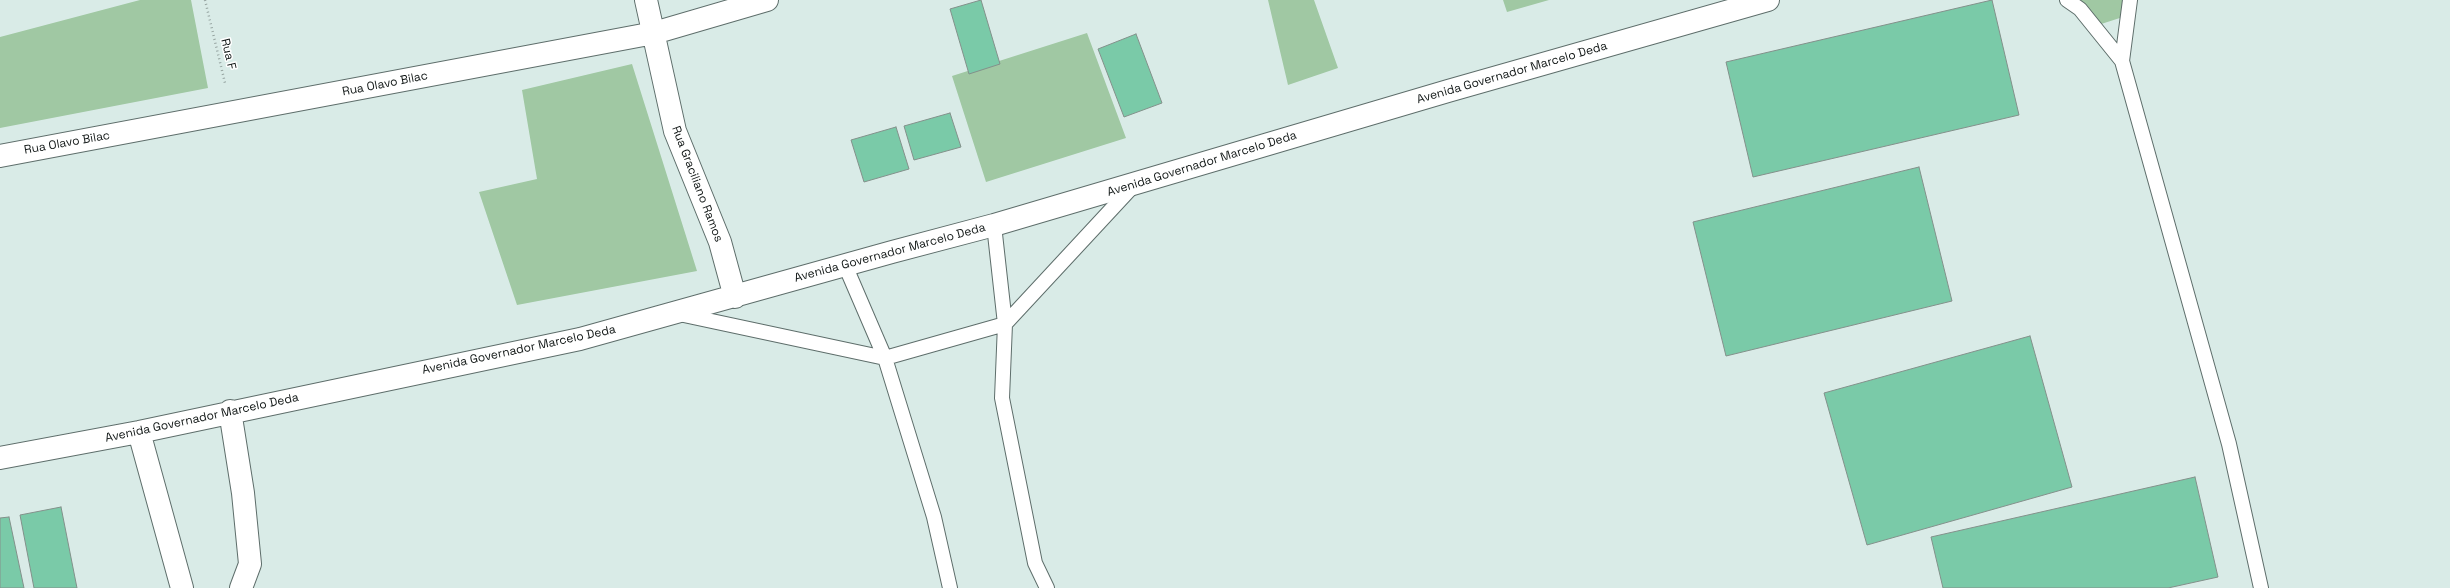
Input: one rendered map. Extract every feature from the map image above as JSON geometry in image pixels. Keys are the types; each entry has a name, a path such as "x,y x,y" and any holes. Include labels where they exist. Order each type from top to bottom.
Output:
{"street":[{"name":"Rua Graciliano Ramos","path":"646,0 675,131 720,242 735,297"},
{"name":"Rua Olavo Bilac","path":"0,156 654,33 767,0"},
{"name":"Avenida Governador Marcelo Deda","path":"0,458 139,432 230,411 580,339 994,225 1440,93 1768,0"},
{"path":"230,411 243,493 250,564 242,588"},
{"path":"139,432 182,588"}],"lane":[{"path":"2067,0 2078,4 2122,61 2229,444 2261,588"},
{"path":"2122,61 2130,0"},
{"path":"674,313 885,358 1005,324 1136,183"},
{"path":"994,225 1005,324 1002,398 1035,563 1047,588"},
{"path":"845,265 885,358 934,517 950,588"}],"path":[{"name":"Rua F","path":"205,0 232,113"}],"green space":[{"path":"140,0 191,0 208,88 0,128 0,37"},
{"path":"1268,0 1314,0 1338,68 1288,85"},
{"path":"1503,0 1549,0 1507,12"},
{"path":"2075,0 2130,0 2126,16 2095,26"},
{"path":"1087,33 1126,138 986,182 952,76"},
{"path":"632,64 697,271 517,305 479,192 537,179 522,90"}],"building":[{"path":"981,0 1000,64 969,74 950,9"},
{"path":"1992,0 2019,115 1753,177 1726,62"},
{"path":"1136,34 1162,103 1124,117 1098,49"},
{"path":"950,113 961,147 914,160 904,126"},
{"path":"896,127 909,169 864,182 851,140"},
{"path":"1919,167 1952,301 1726,356 1693,222"},
{"path":"2030,336 2072,487 1867,545 1824,393"},
{"path":"2195,477 2218,577 2168,588 1943,588 1931,537"},
{"path":"61,507 77,588 34,588 20,515"},
{"path":"9,517 24,588 0,588 0,518"}]}
